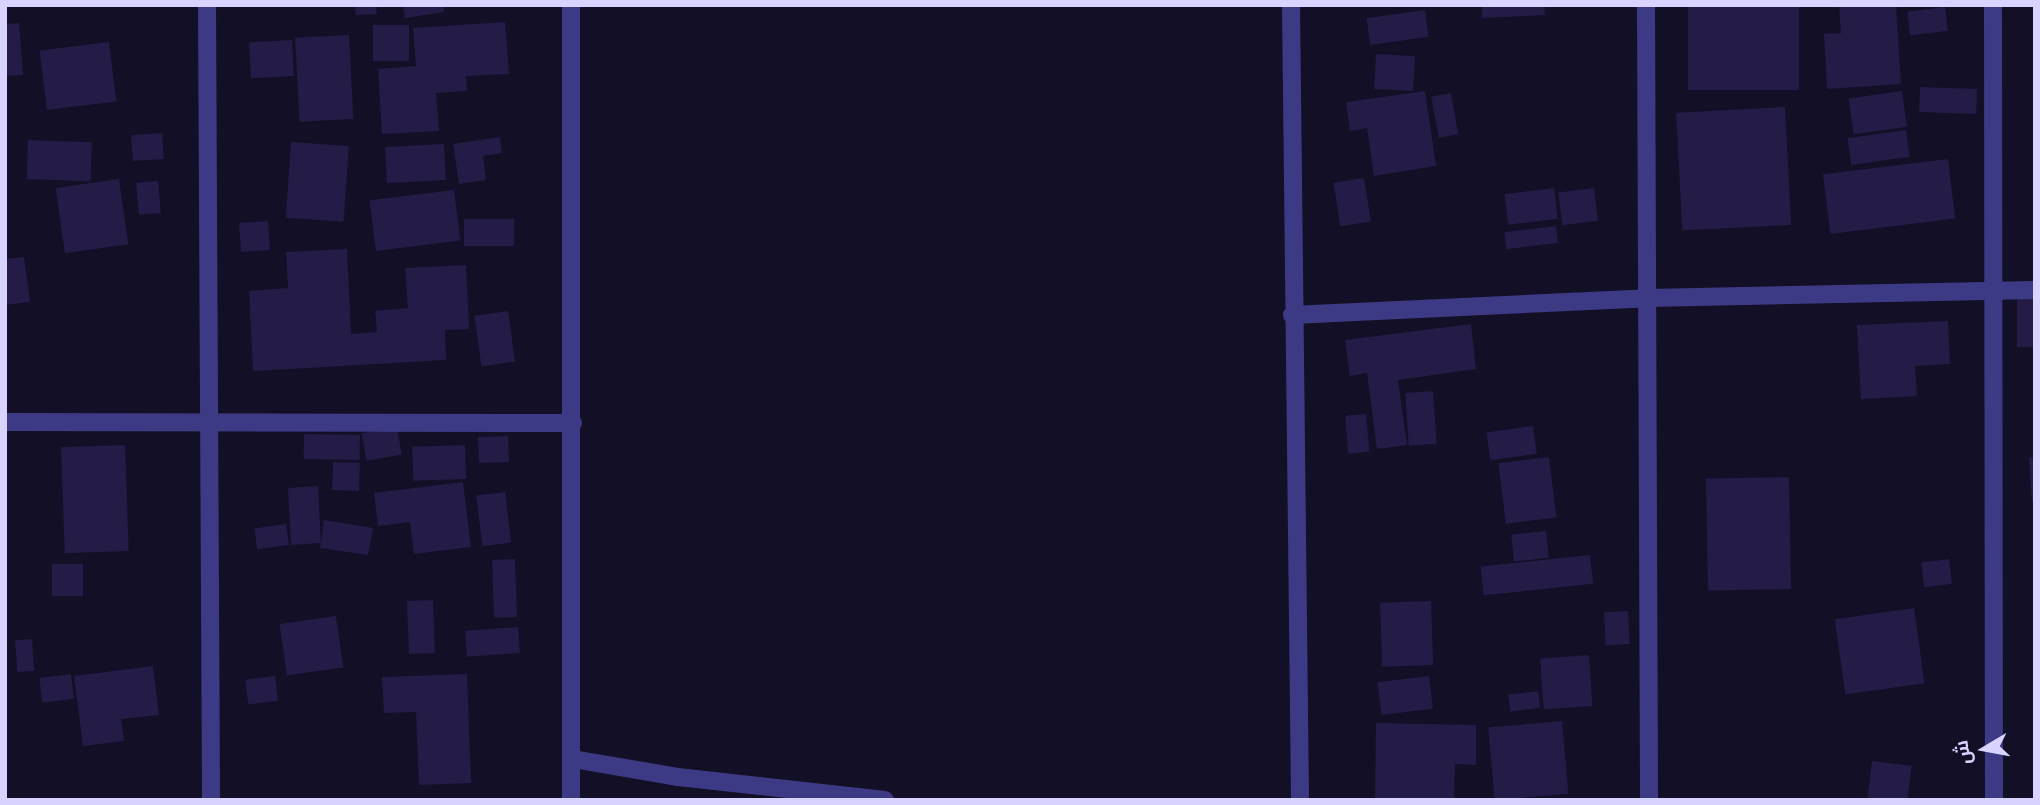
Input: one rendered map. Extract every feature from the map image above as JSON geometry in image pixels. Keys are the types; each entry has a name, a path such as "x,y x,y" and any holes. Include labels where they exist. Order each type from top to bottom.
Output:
{"street":[{"path":"207,5 211,800"},
{"path":"571,5 571,800"},
{"path":"1291,5 1292,315 1300,800"},
{"path":"1646,5 1649,800"},
{"path":"1993,5 1994,800"},
{"path":"1292,315 1648,298 2035,290"},
{"path":"5,422 573,423"},
{"path":"573,759 678,777 885,800"}],"building":[{"path":"355,5 376,5 377,14 356,15"},
{"path":"403,5 443,5 444,12 405,18"},
{"path":"1482,5 1544,5 1545,15 1482,18"},
{"path":"1688,5 1799,5 1799,90 1688,90"},
{"path":"1839,5 1896,5 1901,84 1827,89 1824,34 1841,33"},
{"path":"1945,7 1948,31 1910,35 1907,12"},
{"path":"1425,10 1429,37 1370,45 1367,18"},
{"path":"505,22 509,74 466,76 467,91 436,93 439,131 382,134 378,69 416,66 413,28"},
{"path":"19,23 23,75 5,76 5,24"},
{"path":"373,25 409,25 409,61 373,61"},
{"path":"349,35 353,119 299,122 295,38"},
{"path":"292,40 294,76 251,78 249,42"},
{"path":"109,42 116,102 47,110 40,51"},
{"path":"1376,54 1415,56 1413,91 1374,89"},
{"path":"1920,87 1977,89 1976,114 1919,112"},
{"path":"1425,91 1436,166 1374,176 1367,128 1350,131 1346,102"},
{"path":"1902,91 1907,127 1854,134 1849,99"},
{"path":"1451,93 1458,134 1439,138 1431,96"},
{"path":"1785,107 1791,225 1682,231 1676,113"},
{"path":"1906,130 1910,157 1851,165 1848,138"},
{"path":"162,133 164,159 133,161 131,135"},
{"path":"500,137 502,153 483,156 486,180 459,184 453,144"},
{"path":"28,140 92,142 91,181 27,179"},
{"path":"291,142 349,146 344,222 286,218"},
{"path":"444,144 446,180 387,183 385,147"},
{"path":"1948,159 1955,219 1830,234 1823,174"},
{"path":"1364,178 1371,221 1340,226 1333,183"},
{"path":"119,179 128,244 65,253 56,188"},
{"path":"158,181 161,213 139,215 136,183"},
{"path":"1554,188 1558,219 1508,225 1504,194"},
{"path":"1594,188 1598,221 1562,225 1558,192"},
{"path":"454,190 460,241 376,251 370,200"},
{"path":"464,219 514,219 514,246 464,246"},
{"path":"268,221 270,250 241,252 239,223"},
{"path":"1556,226 1558,243 1506,249 1504,232"},
{"path":"347,249 351,334 377,332 375,311 408,308 405,268 466,265 469,329 445,330 446,360 253,371 249,291 288,288 286,252"},
{"path":"24,257 30,302 5,305 5,259"},
{"path":"2017,295 2035,295 2035,347 2017,347"},
{"path":"508,311 515,362 481,366 474,316"},
{"path":"1948,321 1950,364 1915,366 1917,396 1861,399 1857,325"},
{"path":"1471,324 1476,369 1398,380 1407,445 1377,449 1367,373 1350,376 1345,340"},
{"path":"1433,391 1437,444 1409,446 1405,393"},
{"path":"1366,414 1369,452 1348,454 1345,416"},
{"path":"1533,426 1537,454 1490,460 1486,433"},
{"path":"397,427 402,455 366,461 362,433"},
{"path":"304,434 360,435 360,460 304,459"},
{"path":"508,436 509,462 479,463 478,437"},
{"path":"125,445 129,551 65,553 61,447"},
{"path":"465,445 466,479 413,481 412,447"},
{"path":"1549,457 1556,518 1506,524 1498,463"},
{"path":"2035,457 2035,502 2032,502 2029,458"},
{"path":"333,462 360,463 359,491 332,490"},
{"path":"1789,477 1791,589 1708,590 1706,478"},
{"path":"463,482 471,547 414,554 410,522 378,526 374,493"},
{"path":"318,486 321,543 291,545 288,488"},
{"path":"505,492 511,543 482,546 476,496"},
{"path":"324,520 373,528 368,555 320,548"},
{"path":"286,524 289,545 257,549 254,528"},
{"path":"1546,531 1549,558 1514,562 1511,535"},
{"path":"1590,555 1593,584 1484,595 1481,566"},
{"path":"515,559 517,617 494,618 492,560"},
{"path":"1949,559 1952,584 1924,587 1921,562"},
{"path":"52,564 83,564 83,596 52,596"},
{"path":"433,600 435,653 409,654 407,601"},
{"path":"1431,601 1433,665 1382,667 1380,603"},
{"path":"1914,608 1925,683 1845,694 1835,619"},
{"path":"1628,611 1630,644 1606,645 1604,612"},
{"path":"336,616 343,667 287,675 280,624"},
{"path":"518,627 520,653 467,657 465,631"},
{"path":"32,639 34,671 17,672 15,640"},
{"path":"1589,655 1593,706 1544,709 1540,658"},
{"path":"153,666 159,715 121,719 124,741 83,746 74,676"},
{"path":"71,674 74,699 42,703 39,678"},
{"path":"467,674 471,783 419,785 416,712 384,713 382,677"},
{"path":"275,676 278,701 248,704 245,680"},
{"path":"1429,676 1433,709 1381,715 1377,682"},
{"path":"1538,691 1540,708 1510,712 1508,695"},
{"path":"1562,721 1568,794 1495,800 1488,727"},
{"path":"1376,723 1476,725 1476,765 1455,764 1454,800 1375,798"},
{"path":"1872,761 1912,766 1908,800 1867,800"}]}
